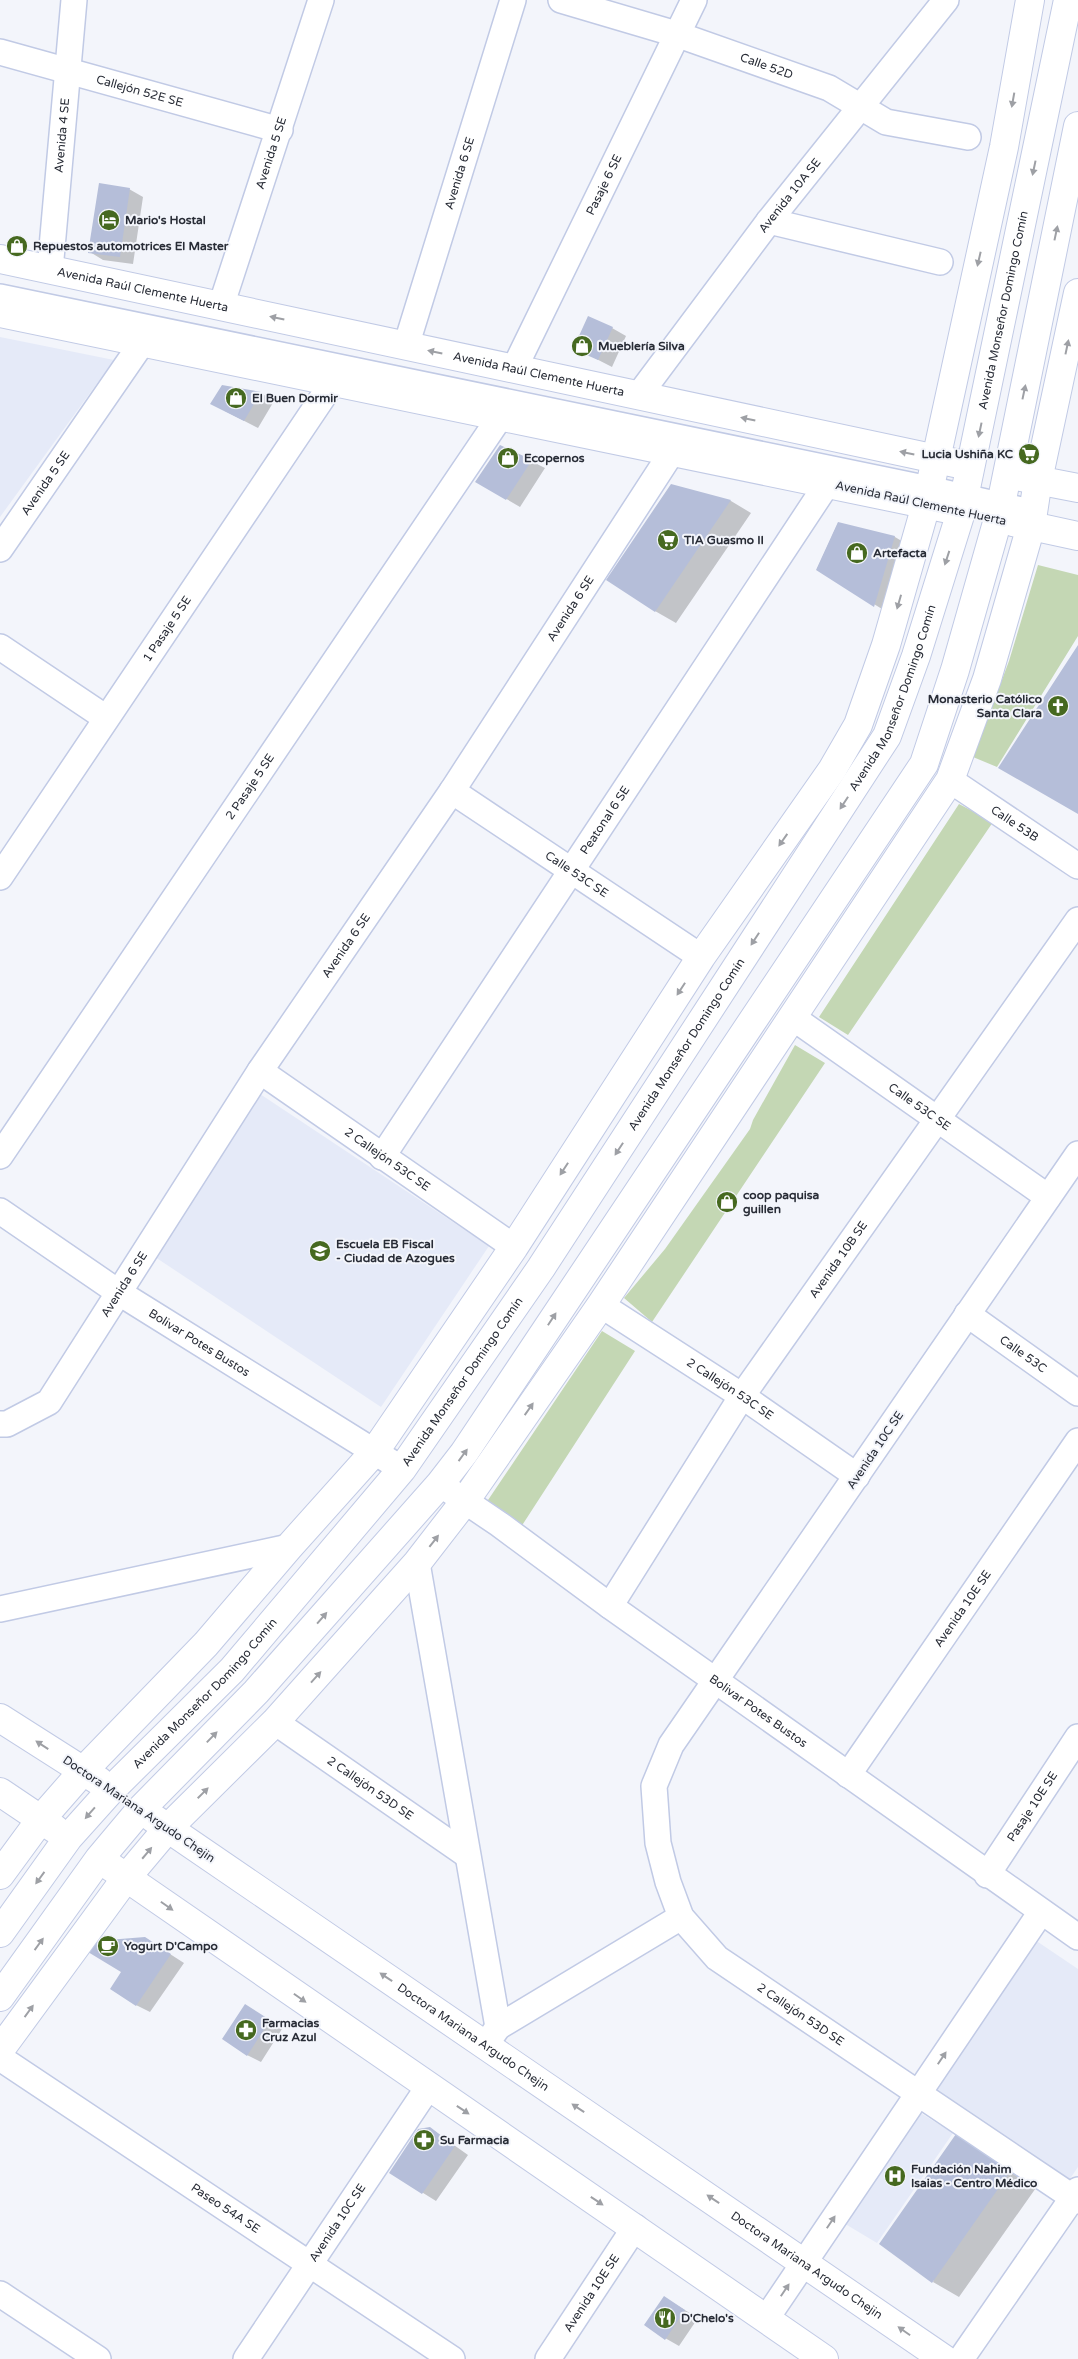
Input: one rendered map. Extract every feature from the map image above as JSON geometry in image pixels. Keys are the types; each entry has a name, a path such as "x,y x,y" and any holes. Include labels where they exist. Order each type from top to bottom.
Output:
{"main road":[{"name":"Avenida Monseñor Domingo Comín","path":"0,1875 41,1819 83,1771 206,1644 375,1451 514,1247 701,958 832,770 858,725 886,645 928,497 1004,147 1030,0"},
{"name":"Avenida Monseñor Domingo Comín","path":"0,1933 68,1838 112,1789 232,1670 402,1469 542,1268 887,736 916,656 963,504 1068,0"},
{"path":"1020,62 1054,72"},
{"path":"0,1997 99,1859 141,1809 256,1692 440,1484 464,1453 924,764 955,670 999,512 1078,126"},
{"name":"Avenida Raúl Clemente Huerta","path":"0,259 1078,488"},
{"path":"0,2050 126,1878 168,1828 275,1722 417,1563 466,1501 601,1305 950,780 987,679 1032,520 1038,480 1078,293"},
{"name":"Avenida Raúl Clemente Huerta","path":"0,313 827,484 928,497 963,504 1032,520 1078,536"},
{"path":"815,926 840,945"},
{"name":"Doctora Mariana Argudo Chejin","path":"0,1718 492,2036 804,2262 944,2359"},
{"path":"0,1792 824,2359"}],"street":[{"name":"Avenida 4 SE","path":"50,270 74,0"},
{"name":"Avenida 5 SE","path":"221,306 321,0"},
{"name":"Avenida 6 SE","path":"406,346 513,0"},
{"name":"Calle 52D","path":"561,0 676,34 829,88 877,117 894,124 968,137"},
{"name":"Pasaje 6 SE","path":"514,369 694,0"},
{"name":"Avenida 10A SE","path":"639,395 769,221 946,0"},
{"name":"Callejón 52E SE","path":"0,52 280,130"},
{"path":"769,221 940,262"},
{"path":"0,298 928,497"},
{"name":"Avenida 5 SE","path":"0,549 142,343"},
{"name":"1 Pasaje 5 SE","path":"0,876 333,382"},
{"name":"2 Pasaje 5 SE","path":"0,1156 500,416"},
{"name":"Avenida 6 SE","path":"4,1424 49,1402 260,1071 452,791 672,452"},
{"name":"Peatonal 6 SE","path":"382,1157 827,484"},
{"path":"1032,520 1078,523"},
{"path":"0,647 106,718"},
{"name":"Calle 53B","path":"950,780 1078,866"},
{"name":"Calle 53C SE","path":"452,791 701,958"},
{"name":"Avenida 10B SE","path":"610,1606 742,1396 1078,920"},
{"name":"Calle 53C SE","path":"792,1017 1048,1197"},
{"name":"2 Callejón 53C SE","path":"260,1071 514,1247"},
{"name":"Avenida 10C SE","path":"671,1746 1078,1154"},
{"name":"Bolivar Potes Bustos","path":"0,1211 118,1292 402,1469"},
{"name":"2 Callejón 53C SE","path":"601,1305 742,1396 857,1476"},
{"name":"Calle 53C","path":"968,1314 1078,1392"},
{"name":"Avenida 10E SE","path":"848,1775 1078,1441"},
{"name":"Bolivar Potes Bustos","path":"440,1484 987,1875 1078,1937"},
{"path":"0,1609 289,1547"},
{"path":"417,1563 467,1855 492,2036 681,1917"},
{"name":"2 Callejón 53D SE","path":"275,1722 467,1855"},
{"name":"Pasaje 10E SE","path":"987,1875 1078,1736"},
{"name":"2 Callejón 53D SE","path":"671,1746 654,1786 658,1843 668,1882 681,1917 717,1958 1076,2196"},
{"path":"766,2319 1041,1912"},
{"name":"Paseo 54A SE","path":"0,2058 452,2359"},
{"name":"Avenida 10C SE","path":"246,2359 429,2086"},
{"path":"961,2359 1076,2196"},
{"name":"Avenida 10E SE","path":"548,2359 636,2228"},
{"path":"0,2294 98,2359"}],"shaded area":[{"path":"0,337 114,360 0,517"},
{"name":"Escuela EB Fiscal - Ciudad de Azogues","path":"260,1094 489,1246 381,1407 152,1255"},
{"path":"1035,1940 1078,1969 1078,2167 1067,2183 931,2091"},
{"name":"Fundación Nahim Isaias - Centro Médico","path":"914,2109 953,2133 877,2243 837,2219"}],"green space":[{"path":"1038,565 1078,575 1078,636 997,767 973,757 1009,661"},
{"path":"959,804 993,822 848,1035 819,1017"},
{"path":"795,1045 825,1063 652,1322 624,1298 665,1249 750,1129 753,1120"},
{"path":"602,1331 635,1351 521,1527 486,1503"}],"building":[{"name":"Mario's Hostal","path":"99,183 130,188 120,257 88,253"},
{"path":"588,316 613,327 598,360 573,349"},
{"name":"El Buen Dormir","path":"222,385 261,392 244,421 210,404"},
{"path":"500,445 532,460 506,500 475,482"},
{"name":"TIA Guasmo II","path":"671,484 731,500 655,612 606,580"},
{"name":"Artefacta","path":"838,522 895,536 874,607 816,570"},
{"name":"Monasterio Católico Santa Clara","path":"1078,645 1078,814 998,768"},
{"path":"145,1937 171,1954 136,2006 110,1989 121,1972 88,1952 95,1941"},
{"name":"Farmacias Cruz Azul","path":"245,2004 270,2020 247,2056 222,2039"},
{"path":"430,2127 455,2146 422,2194 389,2173 418,2129"},
{"path":"956,2134 1012,2169 932,2283 879,2244"},
{"name":"D'Chelo's","path":"664,2296 685,2310 665,2340 644,2325"}],"place":[{"name":"Mario's Hostal","path":"109,220"},
{"name":"Repuestos automotrices El Master","path":"17,246"},
{"name":"Mueblería Silva","path":"582,346"},
{"name":"El Buen Dormir","path":"236,398"},
{"name":"Lucia Ushiña KC","path":"1029,454"},
{"name":"Ecopernos","path":"508,458"},
{"name":"TIA Guasmo II","path":"668,540"},
{"name":"Artefacta","path":"857,553"},
{"name":"Monasterio Católico Santa Clara","path":"1058,706"},
{"name":"coop paquisa guillen","path":"727,1202"},
{"name":"Escuela EB Fiscal - Ciudad de Azogues","path":"320,1251"},
{"name":"Yogurt D'Campo","path":"108,1946"},
{"name":"Farmacias Cruz Azul","path":"246,2030"},
{"name":"Su Farmacia","path":"424,2140"},
{"name":"Fundación Nahim Isaias - Centro Médico","path":"895,2176"},
{"name":"D'Chelo's","path":"665,2318"}]}
